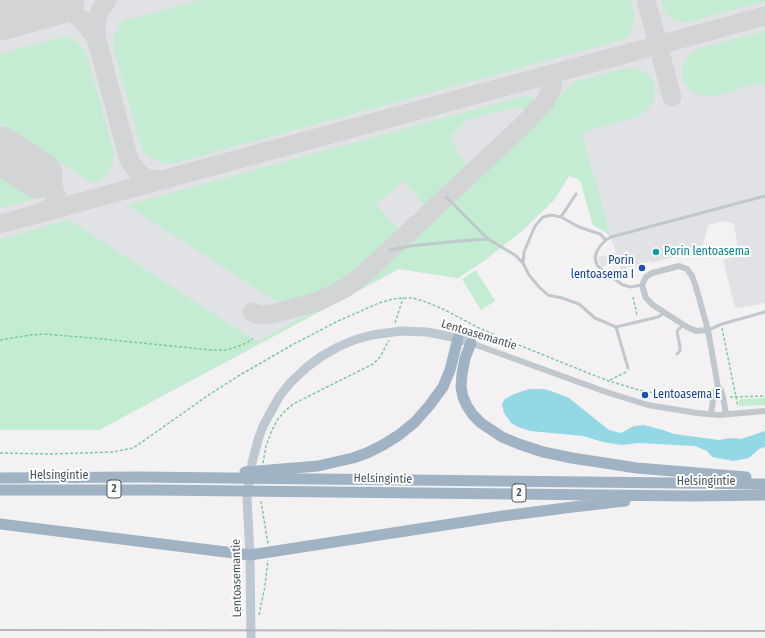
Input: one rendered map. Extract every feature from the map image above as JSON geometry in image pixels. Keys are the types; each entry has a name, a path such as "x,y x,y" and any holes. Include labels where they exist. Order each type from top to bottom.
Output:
{"highway":[{"path":"274,475 353,458 368,453 399,434 420,416 443,388 450,370 458,338"},
{"path":"471,343 465,358 462,374 461,387 463,397 473,415 481,423 502,437 543,452 572,458 637,468 765,478"},
{"name":"Helsingintie","path":"0,478 227,475 258,471 274,475 765,484"},
{"name":"Helsingintie","path":"0,490 92,489 692,496 765,495"},
{"path":"0,524 250,555 503,516 619,501 654,501 692,496"}],"main road":[{"name":"Lentoasemantie","path":"250,638 250,555 247,499 252,463 258,440 263,426 279,397 290,383 307,367 322,356 354,340 372,335 401,331 427,332 458,338 471,343"}],"street":[{"path":"708,330 696,331 683,325 653,305 646,298 642,285 646,277 652,273 679,266 687,269 692,276 708,330 718,387 721,390 726,414"},
{"name":"Lentoasemantie","path":"471,343 606,392 648,405 711,414 765,411"},
{"path":"711,414 713,397 718,387"}],"lane":[{"path":"561,217 576,194"},
{"path":"642,285 631,288 623,285 602,270 597,265 595,258 600,245 611,238 765,196"},
{"path":"446,197 488,239 514,255 523,263 529,275 539,288 548,295 579,304 595,318 616,327 658,317 664,312"},
{"path":"523,263 524,252 535,226 543,217 551,215 561,217 579,227 600,234 606,240"},
{"path":"390,250 452,241 488,239"},
{"path":"708,330 722,324 765,312"},
{"path":"677,354 680,347 677,331 683,325"},
{"path":"616,327 628,368"}],"path":[{"path":"633,297 638,315"},
{"path":"394,326 403,298"},
{"path":"0,453 50,454 113,452 133,448 216,390 292,345 338,321 379,303 403,298 412,298 426,302 502,338 609,381 639,390 671,396 702,398 713,397"},
{"path":"722,324 736,396"},
{"path":"0,340 43,334 212,350 227,350 242,345 253,339"},
{"path":"609,381 626,372 628,368"},
{"path":"723,397 765,396"}],"shaded area":[{"name":"Porin lentoasema","path":"0,0 765,0 765,303 735,308 723,260 739,256 734,224 724,221 708,225 703,245 681,255 651,263 650,261 621,270 618,262 601,267 598,257 616,253 615,249 609,235 593,225 580,180 569,176 554,200 524,229 484,261 458,278 399,269 99,430 0,430"}],"green space":[{"path":"200,0 631,0 635,16 633,26 629,34 621,40 178,162 162,162 150,157 143,151 114,51 114,36 119,25 125,20"},
{"path":"661,0 765,1 689,22 681,22 668,16 664,10"},
{"path":"765,31 765,82 713,96 699,95 693,92 685,84 681,72 682,67 689,55 694,51 700,48"},
{"path":"63,37 72,39 79,44 87,56 114,153 113,164 107,175 99,182 95,183 92,183 0,123 0,54"},
{"path":"634,68 645,72 651,78 655,92 651,105 639,116 582,133 610,235 593,225 580,180 569,176 554,200 524,229 484,261 458,278 399,269 99,430 0,430 0,239 69,220 257,342 355,289 369,279 509,150 526,133 538,117 576,82"},
{"path":"524,96 531,97 534,103 526,113 522,107 514,107 467,120 449,138 457,149 456,151 467,165 425,205 403,181 376,205 399,230 345,278 317,294 303,298 274,300 127,205"},
{"path":"0,175 36,199 0,208"},
{"path":"476,270 495,301 481,310 462,279"},
{"path":"765,398 765,405 739,405 740,399"}],"water":[{"path":"529,389 543,389 569,398 609,430 621,433 634,426 644,425 674,434 719,440 730,438 741,439 765,431 765,447 759,449 749,458 733,461 712,457 707,451 695,446 638,443 622,445 603,442 583,436 530,431 511,423 504,413 502,404 505,399 514,394"}],"taxiway":[{"path":"107,0 98,16 96,34 129,160 136,170 144,177 162,180"},
{"path":"646,0 672,97"},
{"path":"37,6 57,7 70,11 84,21 97,41"},
{"path":"0,224 765,16"},
{"path":"252,312 259,315 272,314 321,300 347,287 364,274 522,126 545,102 552,88 553,74"},
{"path":"41,213 52,206 55,202 56,194 50,182"}],"runway":[{"path":"0,17 61,0"},
{"path":"0,150 39,175"}],"railway":[{"path":"0,630 765,631"}],"place":[{"name":"Porin lentoasema","path":"656,252"},
{"name":"Porin lentoasema I","path":"642,268"},
{"name":"Lentoasema E","path":"645,395"}]}
